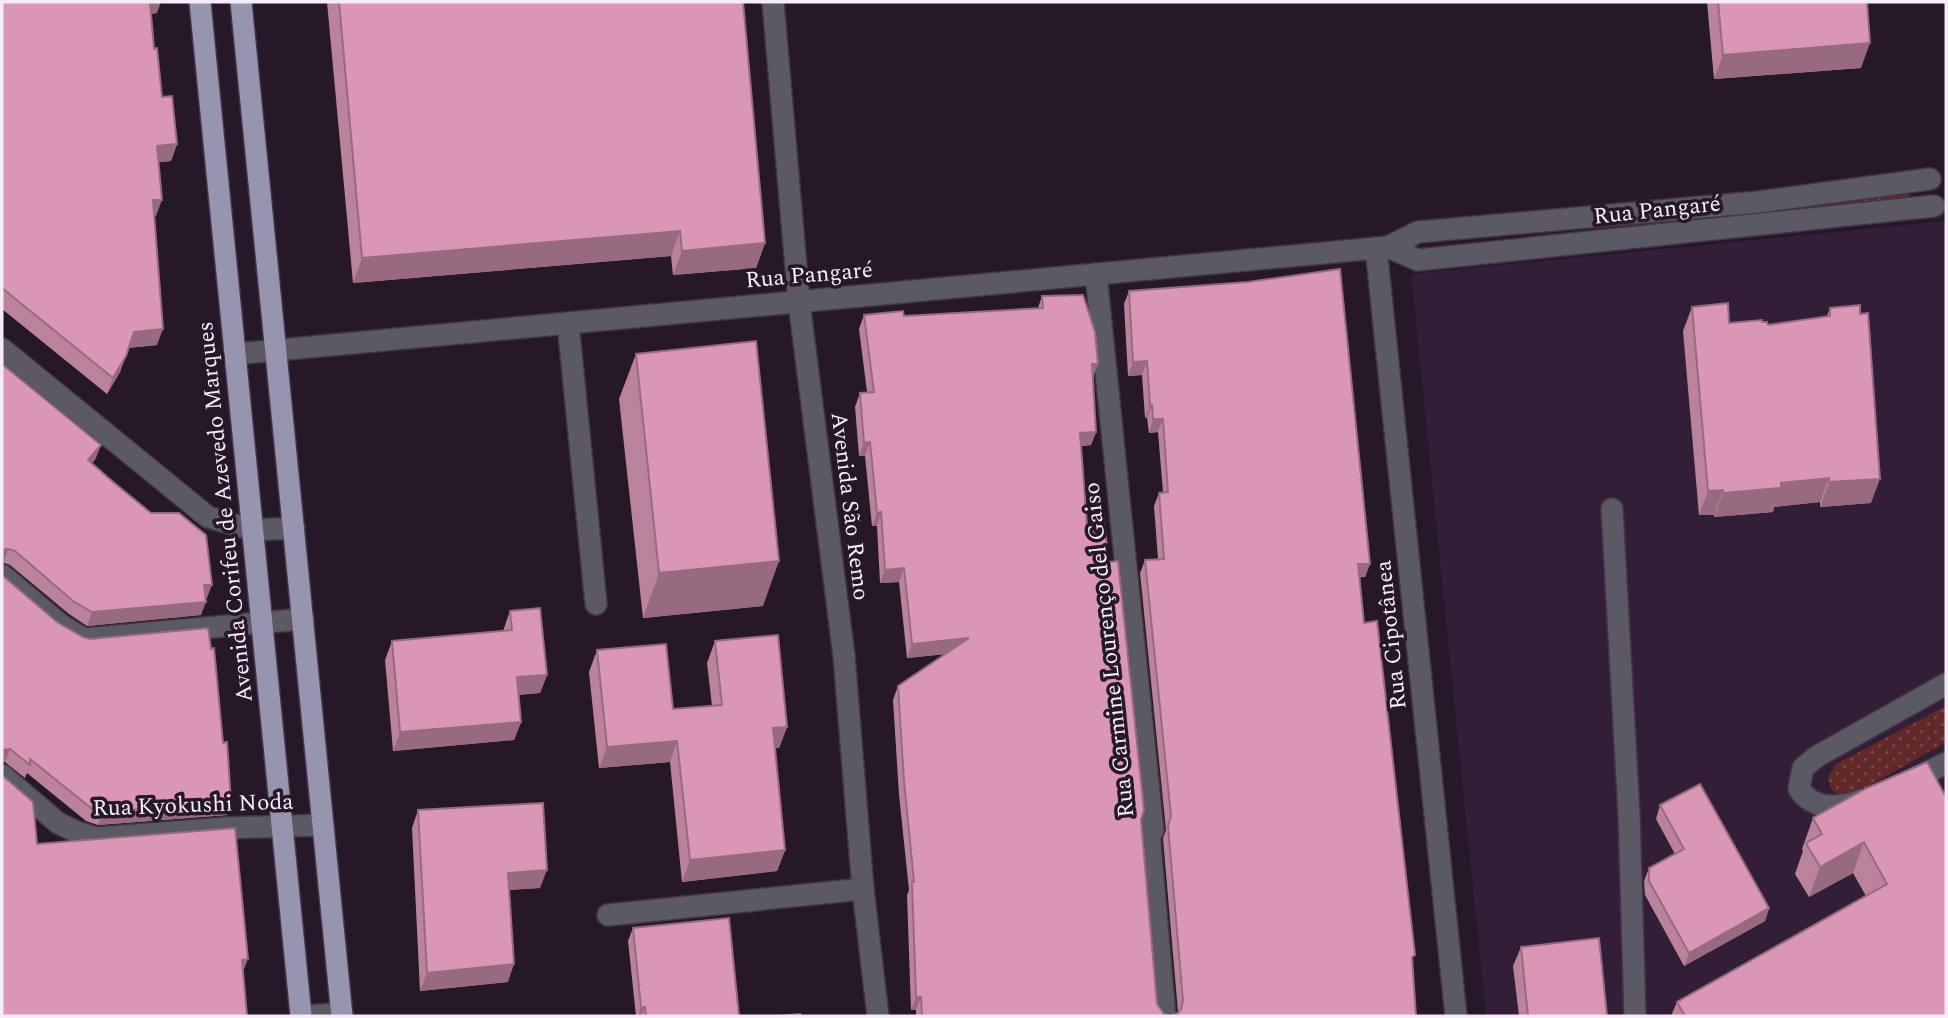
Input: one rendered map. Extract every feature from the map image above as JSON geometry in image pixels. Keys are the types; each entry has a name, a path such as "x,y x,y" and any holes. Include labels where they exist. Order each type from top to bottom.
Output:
{"main road":[{"name":"Avenida Corifeu de Azevedo Marques","path":"200,2 301,1016"},
{"path":"241,2 342,1015"}],"street":[{"name":"Avenida São Remo","path":"773,2 799,302 844,656 863,888 878,1016"},
{"name":"Rua Pangaré","path":"235,354 1382,248 1418,232 1759,202 1930,179"},
{"name":"Rua Pangaré","path":"1382,248 1418,260 1934,206"},
{"name":"Rua Cipotânea","path":"1382,248 1456,1016"},
{"name":"Rua Carmine Lourenço del Gaiso","path":"1096,274 1153,831 1149,832 1165,1016"},
{"path":"568,323 596,604"},
{"path":"2,349 208,517 253,530 294,528"},
{"path":"1612,509 1629,814 1635,1016"},
{"path":"2,575 61,625 84,639 303,619"},
{"path":"1946,684 1816,757 1803,768 1799,789 1804,796 1822,805 1844,807 1946,763"},
{"name":"Rua Kyokushi Noda","path":"2,775 58,823 97,838 226,828 323,825"},
{"path":"608,915 863,888"},
{"path":"309,1016 342,1015"}],"shaded area":[{"path":"1908,193 1911,196 1909,201 1755,213 1753,211 1754,205"},
{"path":"1946,221 1946,1016 1486,1016 1411,274"},
{"path":"1946,706 1946,742 1853,795 1841,796 1831,789 1828,777 1836,764"}],"building":[{"path":"2,2 150,2 162,97 172,96 177,144 157,146 162,200 153,200 163,329 134,332 126,356 113,378 2,288"},
{"path":"339,2 743,2 765,243 682,251 680,231 362,258"},
{"path":"1718,2 1867,2 1870,43 1723,55"},
{"path":"1340,269 1370,564 1358,564 1364,623 1377,621 1415,955 1412,957 1416,1016 1170,1016 1177,1014 1183,1001 1168,826 1171,816 1145,560 1164,559 1159,493 1168,492 1163,419 1153,419 1147,361 1133,362 1129,291 1248,282"},
{"path":"1083,295 1095,332 1098,364 1092,364 1096,432 1080,433 1087,525 1104,523 1109,562 1118,561 1144,810 1141,820 1157,1004 1164,1014 1170,1016 922,1016 921,997 916,997 914,882 898,686 969,638 912,644 904,568 885,570 881,512 877,513 870,442 864,443 860,393 874,392 864,315 903,311 904,316 1043,308 1042,296"},
{"path":"1728,303 1729,323 1762,320 1768,325 1830,316 1830,308 1860,305 1860,314 1868,313 1880,479 1829,482 1829,478 1781,483 1781,488 1723,493 1723,490 1708,491 1692,307"},
{"path":"756,341 779,561 659,573 636,354"},
{"path":"2,364 101,445 88,460 112,481 151,513 179,513 206,535 212,585 204,585 206,602 92,612 73,601 15,551 2,550"},
{"path":"2,575 57,622 90,639 208,628 211,649 214,648 223,743 227,742 231,802 103,812 91,808 30,759 30,765 10,749 2,750"},
{"path":"540,608 547,675 517,677 521,722 400,732 392,641 512,630 510,611"},
{"path":"778,635 787,727 773,728 785,850 690,860 677,741 607,747 597,650 666,644 673,709 722,705 715,641"},
{"path":"1927,762 1946,797 1946,1016 1685,1016 1677,1002 1887,884 1864,842 1820,867 1806,843 1822,834 1813,818 1867,788"},
{"path":"2,775 33,802 37,844 235,828 248,959 242,960 247,1016 2,1016"},
{"path":"1700,784 1769,908 1689,953 1649,881 1649,868 1684,849 1660,805"},
{"path":"543,803 547,870 508,873 514,964 427,973 418,810"},
{"path":"729,918 739,1016 646,1016 645,1007 641,1008 633,928"},
{"path":"1599,938 1607,1016 1528,1016 1521,947"}]}
